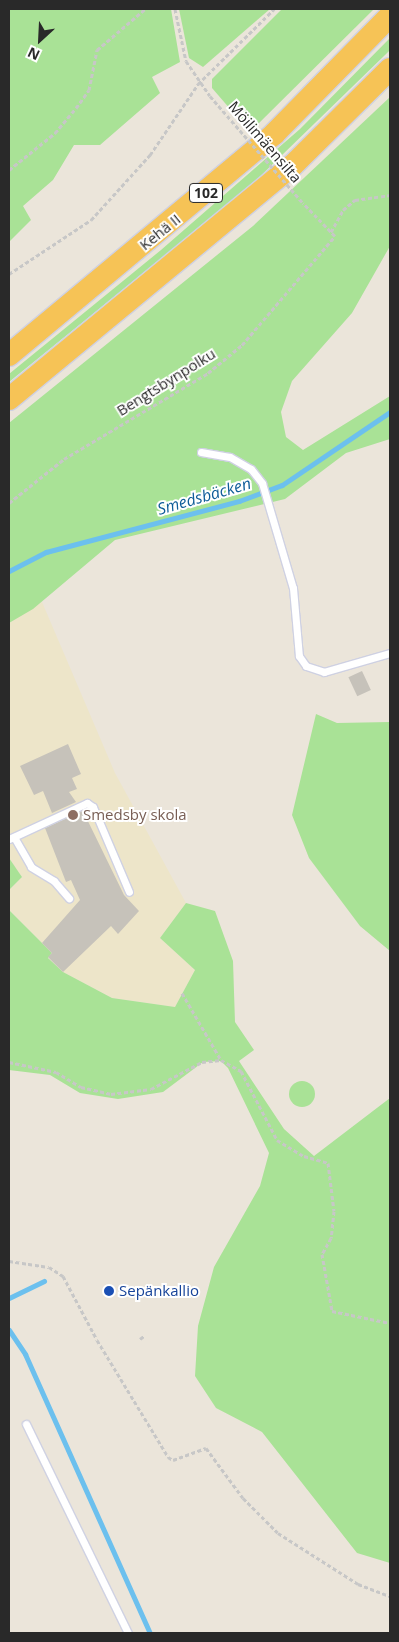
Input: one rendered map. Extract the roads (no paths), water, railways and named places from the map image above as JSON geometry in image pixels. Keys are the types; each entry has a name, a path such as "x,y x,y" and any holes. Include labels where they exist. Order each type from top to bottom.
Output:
{"highway":[{"name":"Kehä II","path":"9,355 274,134 390,16"},
{"name":"102","path":"9,400 292,166 390,69"}],"lane":[{"path":"201,452 230,457 251,470 262,483 293,588 299,656 306,666 324,672 390,653"},
{"path":"69,898 54,881 31,867 11,838 87,803 93,807 128,892"},
{"path":"26,1424 128,1633"}],"waterway":[{"name":"Smedsbäcken","path":"9,571 46,552 239,501 282,485 390,412"},
{"path":"9,1298 44,1281"},
{"path":"9,1330 25,1354 150,1633"}],"place":[{"name":"Smedsby skola","path":"73,815"},
{"name":"Sepänkallio","path":"109,1291"}]}
